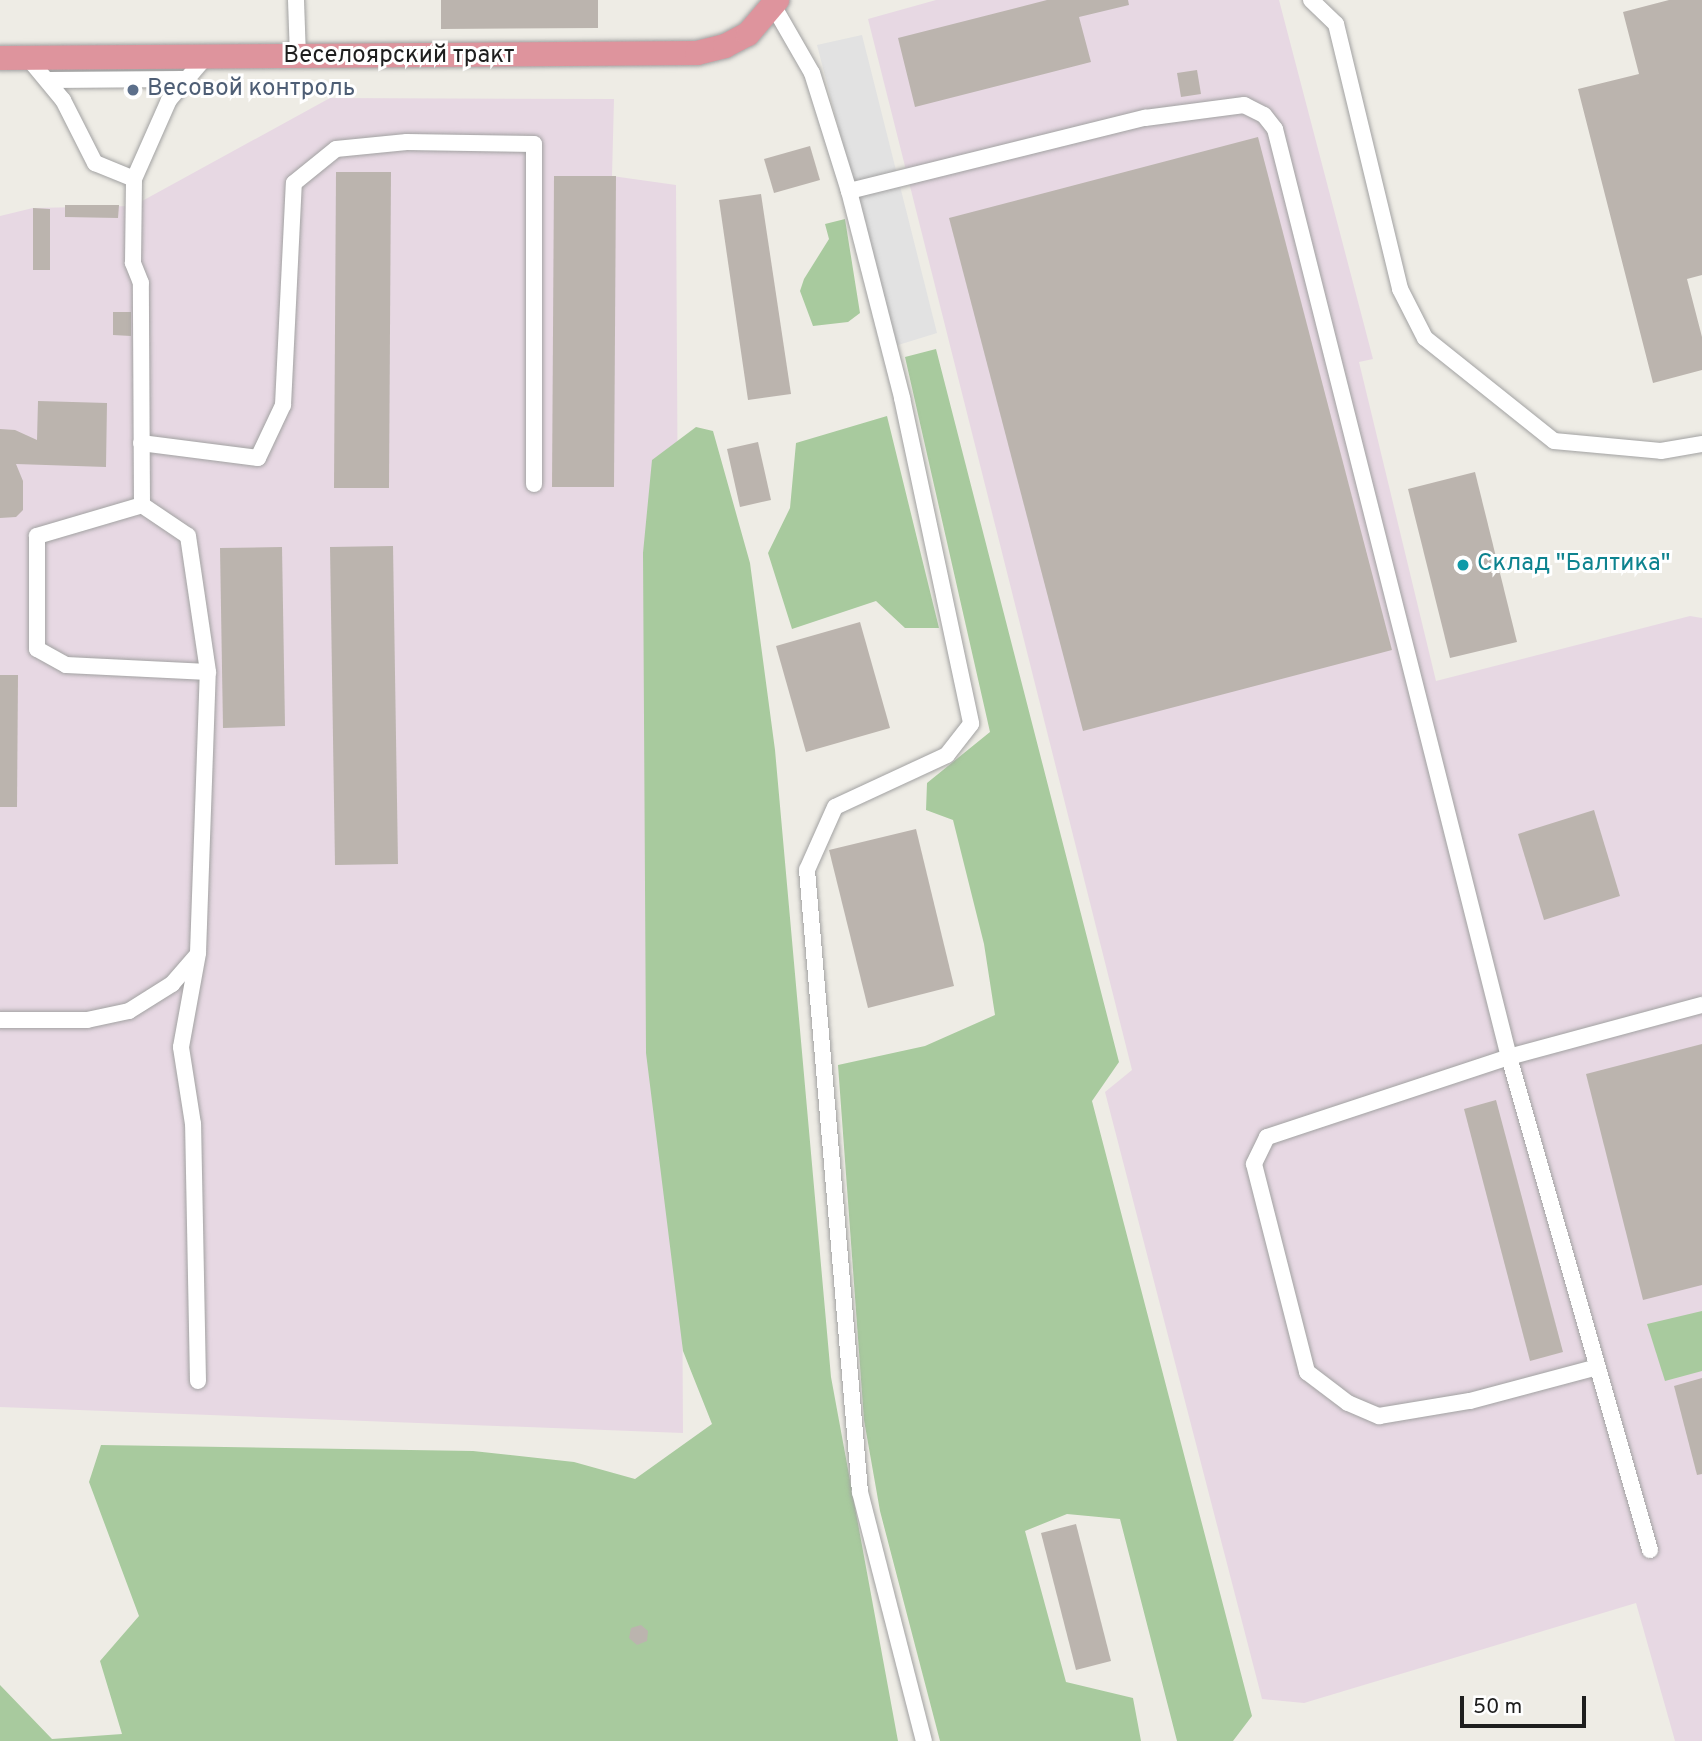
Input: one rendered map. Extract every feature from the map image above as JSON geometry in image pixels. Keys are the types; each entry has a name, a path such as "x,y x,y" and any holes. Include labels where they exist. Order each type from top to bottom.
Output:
{"highway":[{"name":"Веселоярский тракт","path":"0,58 203,60 696,53 724,46 748,34 776,3"}],"street":[{"path":"296,0 298,58"},
{"path":"1311,0 1336,24 1400,289 1425,338 1554,441 1661,451 1702,444"},
{"path":"776,3 812,73 849,191 902,398 971,724 947,755 835,807 807,870 860,1492 924,1741"},
{"path":"28,58 50,80 95,163 135,179"},
{"path":"142,505 141,283 133,263 135,179 183,79 203,60"},
{"path":"50,80 183,79"},
{"path":"849,191 1145,118 1244,106 1265,115 1278,143 1509,1057 1650,1550"},
{"path":"141,443 258,458 283,405 294,183 336,149 407,142 534,144 534,484"},
{"path":"142,505 37,536 37,649 66,666 208,672"},
{"path":"142,505 188,536 208,672 198,953 181,1047 192,1124 198,1381"},
{"path":"0,1020 88,1020 129,1011 172,984 198,953"},
{"path":"1598,1367 1470,1401 1379,1416 1348,1404 1307,1372 1254,1164 1267,1137 1509,1057 1702,1005"}],"shaded area":[{"path":"936,0 1279,0 1373,359 1359,362 1436,681 1690,616 1702,618 1702,1741 1675,1741 1636,1603 1304,1703 1262,1699 1105,1092 1132,1070 868,19"},
{"path":"862,35 937,333 895,346 817,45"},
{"path":"330,98 614,99 612,176 676,185 683,1433 0,1407 0,216 33,208 133,206"}],"green space":[{"path":"845,219 860,313 848,322 813,326 800,291 804,279 829,239 825,224"},
{"path":"936,349 1119,1062 1092,1101 1252,1716 1233,1741 1177,1741 1120,1519 1067,1514 1025,1531 1066,1682 1133,1698 1141,1741 940,1741 880,1511 864,1420 838,1065 925,1046 995,1015 984,944 953,820 926,810 927,783 990,732 905,357"},
{"path":"887,416 939,628 905,628 876,601 792,629 768,553 790,508 796,443"},
{"path":"696,427 713,431 750,563 775,750 831,1377 898,1741 0,1741 0,1685 52,1739 122,1734 100,1661 139,1616 89,1482 101,1445 473,1451 574,1462 635,1479 712,1424 683,1351 646,1053 643,553 652,460"},
{"path":"1702,1311 1702,1371 1665,1381 1647,1324"}],"building":[{"path":"441,0 598,0 598,28 441,29"},
{"path":"1047,0 1128,0 1129,5 1079,17 1091,62 915,107 898,38"},
{"path":"1669,0 1702,0 1702,275 1687,279 1702,337 1702,370 1653,383 1578,89 1639,74 1623,12"},
{"path":"1197,70 1201,94 1181,97 1177,73"},
{"path":"1258,137 1392,650 1083,731 949,218"},
{"path":"810,146 820,180 774,193 764,159"},
{"path":"336,172 391,172 389,488 334,488"},
{"path":"554,176 616,176 614,487 552,487"},
{"path":"761,194 791,394 748,400 719,200"},
{"path":"65,205 119,205 118,218 65,217"},
{"path":"33,208 50,209 50,270 33,270"},
{"path":"113,312 131,312 131,336 113,335"},
{"path":"38,401 107,403 106,467 16,464 23,481 23,510 16,517 0,518 0,429 15,430 37,440"},
{"path":"758,442 771,500 740,507 727,449"},
{"name":"Склад \"Балтика\"","path":"1475,472 1517,642 1450,658 1408,489"},
{"path":"393,546 398,864 335,865 330,547"},
{"path":"282,547 285,726 223,728 220,548"},
{"path":"860,622 890,728 806,752 776,646"},
{"path":"0,675 18,675 17,807 0,807"},
{"path":"1594,810 1620,896 1544,920 1518,834"},
{"path":"916,829 954,986 868,1008 829,850"},
{"path":"1702,1044 1702,1285 1643,1300 1586,1074"},
{"path":"1496,1100 1563,1352 1530,1361 1464,1109"},
{"path":"1702,1378 1702,1474 1697,1475 1674,1386"},
{"path":"1076,1524 1111,1661 1076,1670 1041,1533"},
{"path":"641,1625 648,1631 647,1641 637,1645 629,1638 631,1628"}],"place":[{"name":"Весовой контроль","path":"133,90"},
{"name":"Склад \"Балтика\"","path":"1463,565"}]}
